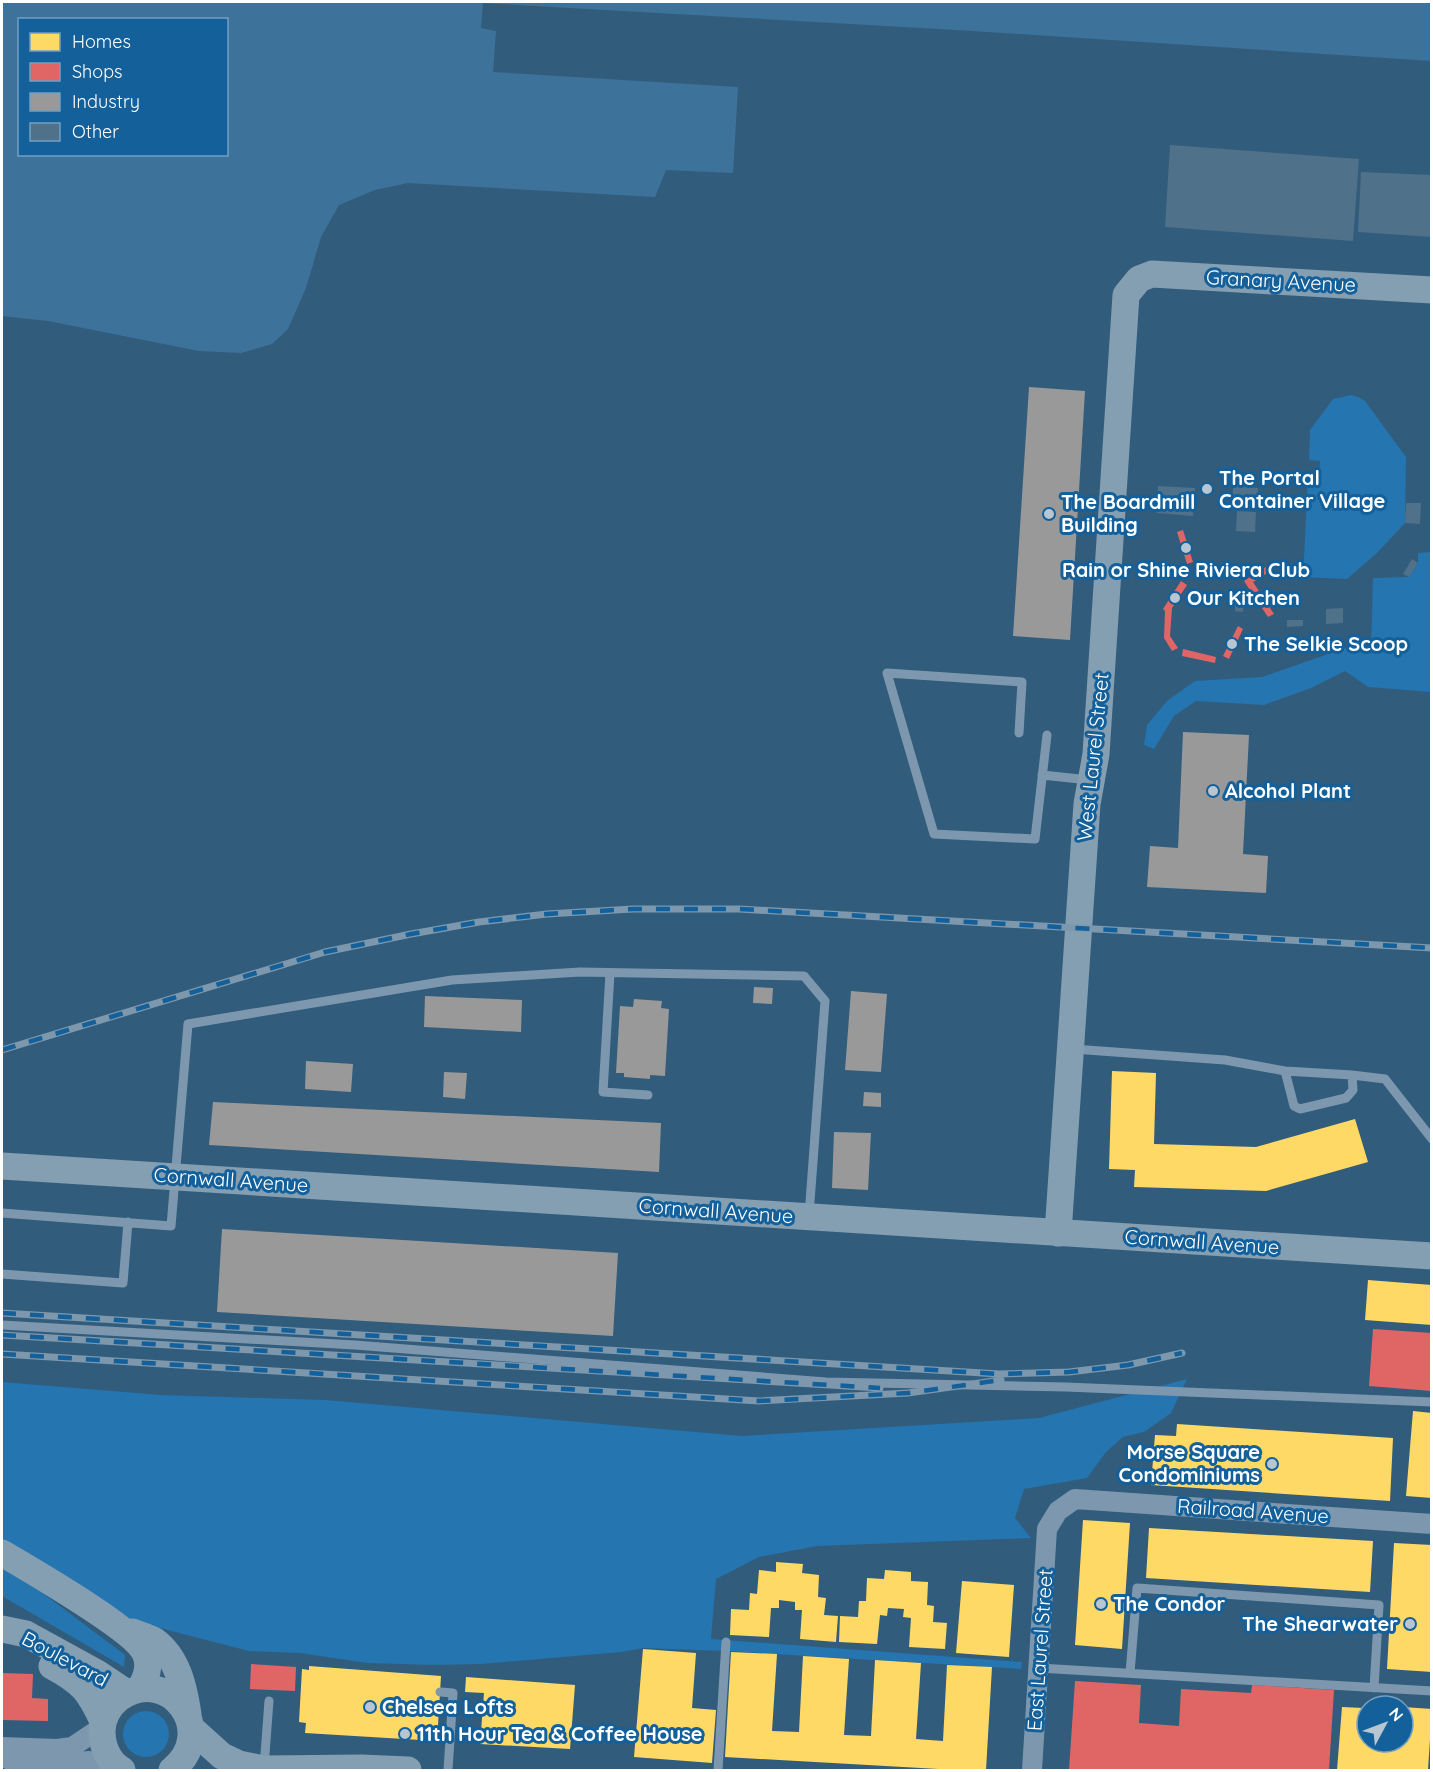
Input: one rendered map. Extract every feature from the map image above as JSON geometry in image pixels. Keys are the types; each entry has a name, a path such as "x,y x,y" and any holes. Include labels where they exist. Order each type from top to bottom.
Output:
{"street":[{"name":"Granary Avenue","path":"1134,284 1139,279 1152,274 1431,290"},
{"name":"West Laurel Street","path":"1058,1233 1084,843 1096,754 1126,295 1134,284"},
{"name":"Cornwall Avenue","path":"2,1166 1426,1256"},
{"name":"Railroad Avenue","path":"1047,1529 1058,1511 1075,1499 1431,1524"},
{"name":"East Laurel Street","path":"1032,1770 1047,1529"},
{"path":"2,1552 116,1625 140,1645 146,1655 147,1673 133,1691 115,1701 106,1713 103,1724 72,1747 57,1749 2,1747"},
{"path":"116,1625 154,1641 166,1652 183,1685 190,1722 190,1744 184,1759 172,1770"},
{"name":"Boulevard","path":"2,1631 26,1634 133,1691"},
{"name":"Boulevard","path":"2,1631 19,1647 75,1678 92,1698 103,1724 102,1741 107,1755 119,1769"},
{"path":"133,1691 154,1689 180,1702 190,1722 222,1756 239,1764 264,1769 408,1770"},
{"path":"2,1755 13,1762 39,1766 89,1761 119,1769"}],"lane":[{"path":"1019,733 1022,682 887,673 934,834 1035,839 1047,735"},
{"path":"1042,775 1092,780"},
{"path":"610,972 603,1092 648,1095"},
{"path":"2,1213 171,1226 188,1024 452,980 610,972 804,976 825,1001 809,1217"},
{"path":"1070,1048 1225,1060 1285,1071 1385,1079 1431,1139"},
{"path":"1285,1071 1294,1106 1300,1109 1346,1098 1353,1090 1352,1075"},
{"path":"2,1274 123,1283 128,1222"},
{"path":"2,1325 356,1345 826,1382 1066,1386 1431,1402"},
{"path":"1130,1673 1137,1588 1379,1605 1374,1688"},
{"path":"718,1770 726,1642"},
{"path":"1039,1668 1431,1691"},
{"path":"440,1692 453,1694 448,1770"},
{"path":"264,1769 269,1701"}],"shaded area":[{"path":"2,2 1431,2 1432,61 957,30 483,3 481,28 496,31 493,72 738,87 733,173 666,170 655,197 408,183 375,190 339,205 321,237 306,288 288,329 272,344 241,353 199,351 48,321 2,316"},
{"path":"1351,395 1365,401 1406,457 1405,523 1377,553 1347,579 1303,577 1308,478 1319,478 1320,461 1309,460 1310,430 1333,399"},
{"path":"1431,552 1431,692 1368,687 1345,671 1311,688 1264,705 1196,701 1174,716 1154,749 1144,745 1147,725 1168,700 1195,681 1262,677 1351,646 1371,648 1373,578 1409,577 1418,563 1418,553"},
{"path":"1187,1379 1171,1413 1144,1432 1123,1437 1106,1452 1087,1478 1024,1489 1015,1518 1031,1538 817,1546 759,1557 716,1579 711,1639 1022,1662 1021,1669 643,1648 621,1652 481,1664 433,1665 367,1663 300,1653 249,1651 121,1618 2,1541 2,1382 161,1395 325,1400 742,1436 1039,1418"},
{"path":"2,1568 40,1591 125,1655 124,1667 2,1596"},
{"path":"146,1711 162,1718 169,1734 162,1750 146,1757 130,1750 123,1734 130,1718"}],"building: Homes":[{"path":"1112,1071 1156,1073 1154,1144 1256,1147 1355,1119 1368,1162 1266,1191 1134,1187 1135,1170 1109,1169"},
{"path":"1368,1280 1432,1285 1432,1325 1365,1320"},
{"path":"1413,1411 1432,1413 1432,1498 1406,1496"},
{"name":"Morse Square Condominiums","path":"1177,1424 1393,1438 1390,1501 1151,1485 1155,1435 1176,1436"},
{"name":"The Condor","path":"1083,1520 1130,1523 1122,1649 1075,1645"},
{"path":"1149,1528 1373,1541 1370,1592 1146,1578"},
{"name":"The Shearwater","path":"1394,1543 1432,1545 1432,1672 1387,1669"},
{"path":"776,1562 803,1564 802,1573 819,1575 818,1597 826,1598 824,1615 838,1616 836,1642 800,1639 802,1610 795,1610 795,1602 779,1600 779,1608 771,1608 769,1637 730,1635 731,1609 749,1610 750,1593 757,1594 759,1570 776,1572"},
{"path":"885,1570 911,1572 911,1581 928,1582 927,1605 934,1606 933,1622 947,1623 945,1649 909,1647 911,1618 903,1617 904,1609 888,1608 887,1616 880,1615 877,1644 839,1642 840,1616 858,1617 859,1601 866,1601 867,1578 884,1579"},
{"path":"962,1581 1014,1585 1009,1657 956,1653"},
{"path":"643,1649 696,1653 692,1708 716,1710 712,1763 634,1757"},
{"path":"731,1652 777,1654 772,1731 799,1732 803,1656 849,1659 844,1735 871,1736 875,1660 921,1663 916,1739 943,1741 947,1665 992,1667 986,1770 725,1757"},
{"name":"Chelsea Lofts","path":"309,1666 441,1676 437,1741 305,1733 306,1723 299,1722 302,1669 309,1670"},
{"path":"466,1677 575,1685 570,1749 480,1744 484,1693 465,1692"},
{"path":"1342,1707 1355,1708 1355,1754 1415,1754 1415,1708 1432,1709 1428,1770 1337,1770"}],"building: Shops":[{"path":"1183,530 1193,562 1187,564 1177,532"},
{"path":"1272,563 1275,568 1253,582 1274,614 1268,617 1244,581"},
{"path":"1181,581 1187,585 1172,608 1170,636 1178,648 1172,651 1164,638 1165,611 1163,609"},
{"path":"1238,626 1243,629 1229,659 1223,656"},
{"path":"1183,649 1216,657 1215,663 1182,656"},
{"path":"1373,1329 1432,1333 1432,1391 1369,1386"},
{"path":"251,1664 296,1667 295,1691 250,1689"},
{"path":"2,1673 33,1674 32,1698 48,1699 48,1721 2,1720"},
{"path":"1075,1681 1141,1685 1139,1723 1179,1726 1181,1689 1251,1693 1252,1685 1334,1690 1329,1770 1069,1770"}],"building: Industry":[{"name":"The Boardmill Building","path":"1029,387 1085,391 1070,640 1013,636"},
{"name":"Alcohol Plant","path":"1183,732 1249,735 1243,854 1268,856 1266,893 1147,887 1150,846 1178,848"},
{"path":"754,987 773,988 772,1004 753,1003"},
{"path":"851,991 887,994 881,1072 845,1070"},
{"path":"425,996 522,1000 521,1032 424,1027"},
{"path":"634,999 662,1001 661,1008 669,1009 665,1076 650,1075 650,1079 624,1077 624,1073 616,1073 620,1006 633,1007"},
{"path":"306,1061 353,1064 351,1092 305,1089"},
{"path":"444,1072 467,1073 465,1099 443,1097"},
{"path":"864,1092 881,1093 881,1107 863,1106"},
{"path":"213,1102 661,1123 659,1172 209,1145"},
{"path":"834,1132 871,1133 868,1190 832,1188"},
{"path":"222,1229 618,1253 613,1336 217,1312"}],"building: Other":[{"path":"1170,145 1359,159 1353,241 1165,227"},
{"path":"1361,172 1432,175 1432,237 1358,232"},
{"path":"1158,486 1195,488 1193,516 1157,513"},
{"path":"1233,486 1258,488 1257,509 1232,507"},
{"path":"1406,503 1421,503 1420,524 1405,523"},
{"path":"1237,511 1256,512 1255,532 1236,531"},
{"path":"1412,559 1418,563 1409,577 1403,574"},
{"path":"1235,596 1244,596 1243,612 1235,611"},
{"path":"1343,608 1343,623 1326,624 1326,609"},
{"path":"1287,620 1303,620 1303,626 1287,627"}],"railway":[{"path":"2,1050 325,952 479,922 547,914 633,909 739,909 1432,948"},
{"path":"2,1313 999,1374 1069,1372 1128,1365 1182,1353"},
{"path":"2,1335 880,1388"},
{"path":"2,1354 759,1401 908,1393 1001,1380"}],"place":[{"name":"The Portal Container Village","path":"1207,489"},
{"name":"The Boardmill Building","path":"1049,514"},
{"name":"Rain or Shine Riviera Club","path":"1186,548"},
{"name":"Our Kitchen","path":"1175,598"},
{"name":"The Selkie Scoop","path":"1232,644"},
{"name":"Alcohol Plant","path":"1213,791"},
{"name":"Morse Square Condominiums","path":"1272,1464"},
{"name":"The Condor","path":"1101,1604"},
{"name":"The Shearwater","path":"1410,1624"},
{"name":"Chelsea Lofts","path":"370,1707"},
{"name":"11th Hour Tea & Coffee House","path":"405,1734"}]}
